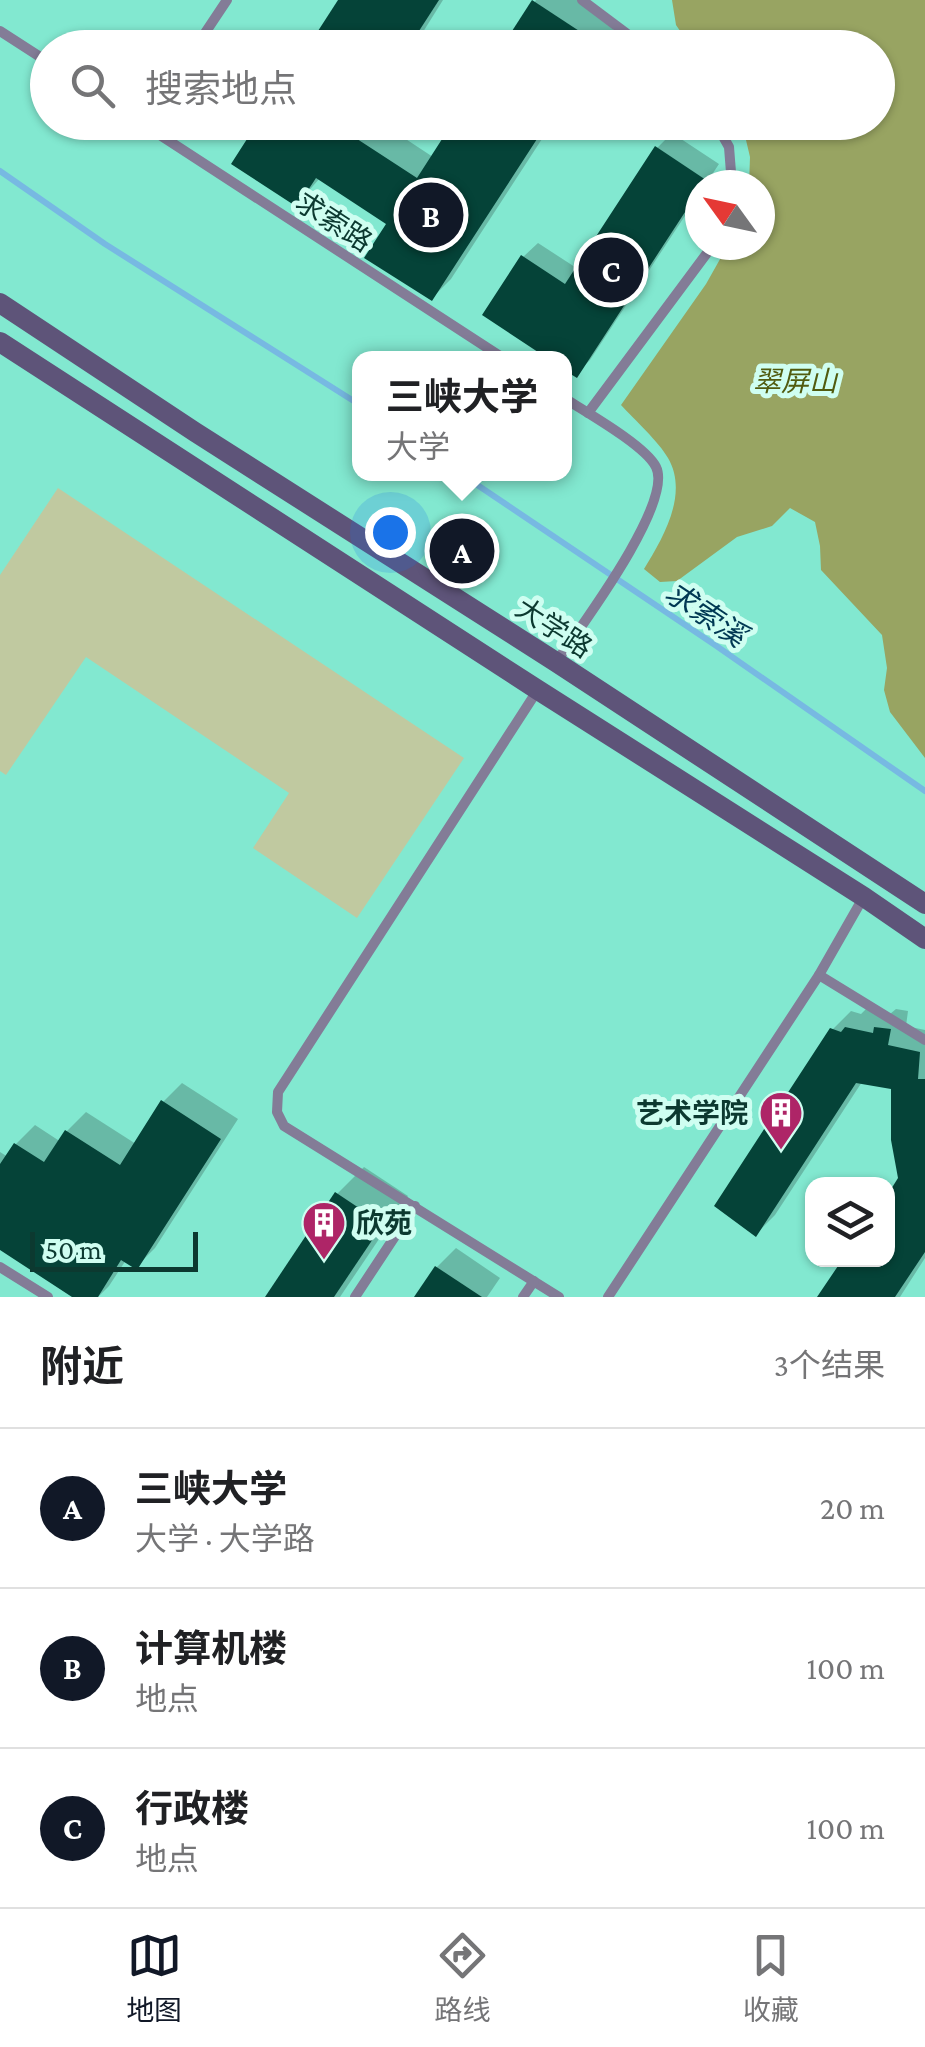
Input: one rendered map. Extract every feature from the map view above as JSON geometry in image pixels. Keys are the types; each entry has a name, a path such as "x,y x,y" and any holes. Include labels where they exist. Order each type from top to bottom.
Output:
{"main road":[{"name":"大学路","path":"0,303 925,904"},
{"path":"0,342 925,939"}],"lane":[{"path":"207,30 227,0"},
{"path":"582,0 622,30"},
{"path":"0,31 30,50"},
{"name":"求索路","path":"169,140 493,351"},
{"path":"725,140 731,170"},
{"path":"588,413 702,260"},
{"path":"556,662 626,561 658,492 658,470 646,454 572,403"},
{"path":"538,690 278,1092 277,1112 284,1126 559,1297"},
{"path":"608,1297 819,975 864,897"},
{"path":"819,975 925,1040"},
{"path":"355,1297 416,1206"},
{"path":"0,1267 48,1297"},
{"path":"523,1297 534,1281"}],"green space":[{"name":"翠屏山","path":"672,0 925,0 925,758 890,712 884,690 887,668 882,635 821,570 815,522 790,508 772,526 737,537 677,581 660,582 644,569 671,515 676,486 668,458 621,405 720,260 775,260 775,170 750,170 746,140 895,140 895,30 679,30"},
{"path":"58,488 464,758 357,918 253,848 289,793 86,657 6,775 0,771 0,575"}],"building":[{"path":"338,0 439,0 420,30 319,30"},
{"path":"532,0 578,30 513,30"},
{"path":"246,140 359,140 417,178 441,140 536,140 432,301 364,258 386,224 316,178 297,207 231,164"},
{"path":"655,146 691,170 685,170 685,212 577,378 572,375 572,351 536,351 482,315 521,255 565,284"},
{"name":"艺术学院","path":"845,1027 873,1033 874,1027 891,1029 888,1045 920,1052 918,1079 925,1079 925,1252 895,1297 817,1297 837,1267 895,1267 898,1178 891,1140 891,1089 856,1083 756,1237 714,1206 830,1028 841,1032"},
{"path":"161,1100 221,1139 137,1270 121,1260 98,1297 72,1297 0,1250 0,1164 14,1143 44,1162 65,1130 120,1165"},
{"name":"欣苑","path":"335,1192 383,1224 334,1297 265,1297"},
{"path":"435,1266 482,1297 414,1297"}],"waterway":[{"name":"求索溪","path":"0,171 105,244 352,400"},
{"name":"求索溪","path":"471,481 925,791"}],"place":[{"name":"计算机楼","path":"431,215"},
{"name":"行政楼","path":"611,270"},
{"name":"三峡大学","path":"462,551"},
{"name":"艺术学院","path":"781,1151"},
{"name":"欣苑","path":"324,1261"}]}
